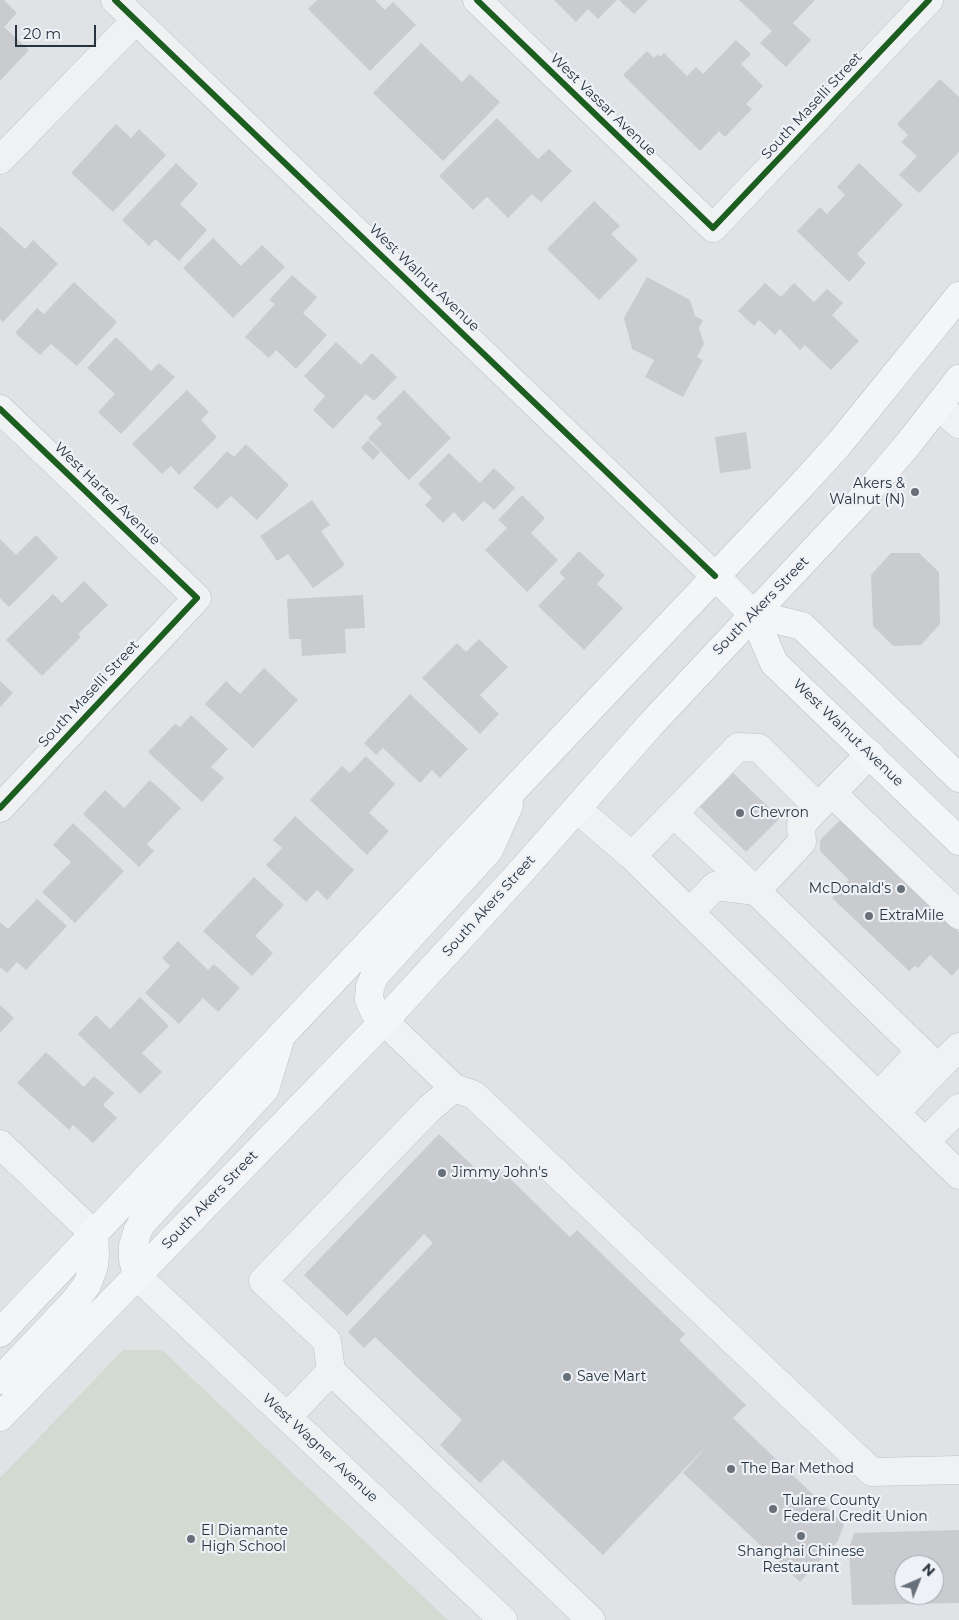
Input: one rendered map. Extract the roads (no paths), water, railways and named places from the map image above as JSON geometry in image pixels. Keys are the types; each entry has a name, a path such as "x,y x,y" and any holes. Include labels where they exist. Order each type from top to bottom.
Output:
{"main road":[{"path":"0,1333 820,465 959,296"},
{"name":"South Akers Street","path":"0,1417 384,1021 652,723 859,502 959,379"},
{"name":"West Walnut Avenue","path":"715,576 753,614 774,663 959,841"},
{"path":"753,614 802,626 959,778"},
{"path":"384,1021 374,1011 369,999 370,987 375,975 490,850 517,787"},
{"path":"137,1276 133,1260 133,1246 142,1222 265,1089 281,1035"},
{"path":"0,1380 74,1302 86,1285 94,1266 94,1234"}],"street":[{"name":"West Walnut Avenue","path":"115,0 715,576"},
{"name":"West Vassar Avenue","path":"477,0 713,228"},
{"name":"South Maselli Street","path":"713,228 929,0"},
{"path":"0,160 136,20"},
{"path":"938,406 959,424"},
{"name":"West Harter Avenue","path":"0,409 197,598"},
{"name":"South Maselli Street","path":"0,808 197,598"},
{"path":"632,856 738,746 759,748 825,800 959,915"},
{"path":"756,891 802,842 801,825 870,754"},
{"path":"576,809 632,856 958,1173"},
{"path":"674,814 930,1059"},
{"path":"690,912 715,886 756,891"},
{"path":"384,1021 454,1088 474,1095 872,1472 959,1470"},
{"path":"886,1104 930,1059 959,1047"},
{"path":"454,1088 430,1108 263,1281 327,1341 331,1371 591,1620"},
{"path":"925,1142 959,1108"},
{"path":"0,1144 94,1234"},
{"name":"West Wagner Avenue","path":"137,1276 503,1620"},
{"path":"287,1417 331,1371"}],"place":[{"name":"Akers & Walnut (N)","path":"915,492"},
{"name":"Chevron","path":"740,813"},
{"name":"McDonald's","path":"901,889"},
{"name":"ExtraMile","path":"869,916"},
{"name":"Jimmy John's","path":"442,1173"},
{"name":"Save Mart","path":"567,1377"},
{"name":"The Bar Method","path":"731,1469"},
{"name":"Tulare County Federal Credit Union","path":"773,1509"},
{"name":"Shanghai Chinese Restaurant","path":"801,1536"},
{"name":"El Diamante High School","path":"191,1539"}]}
